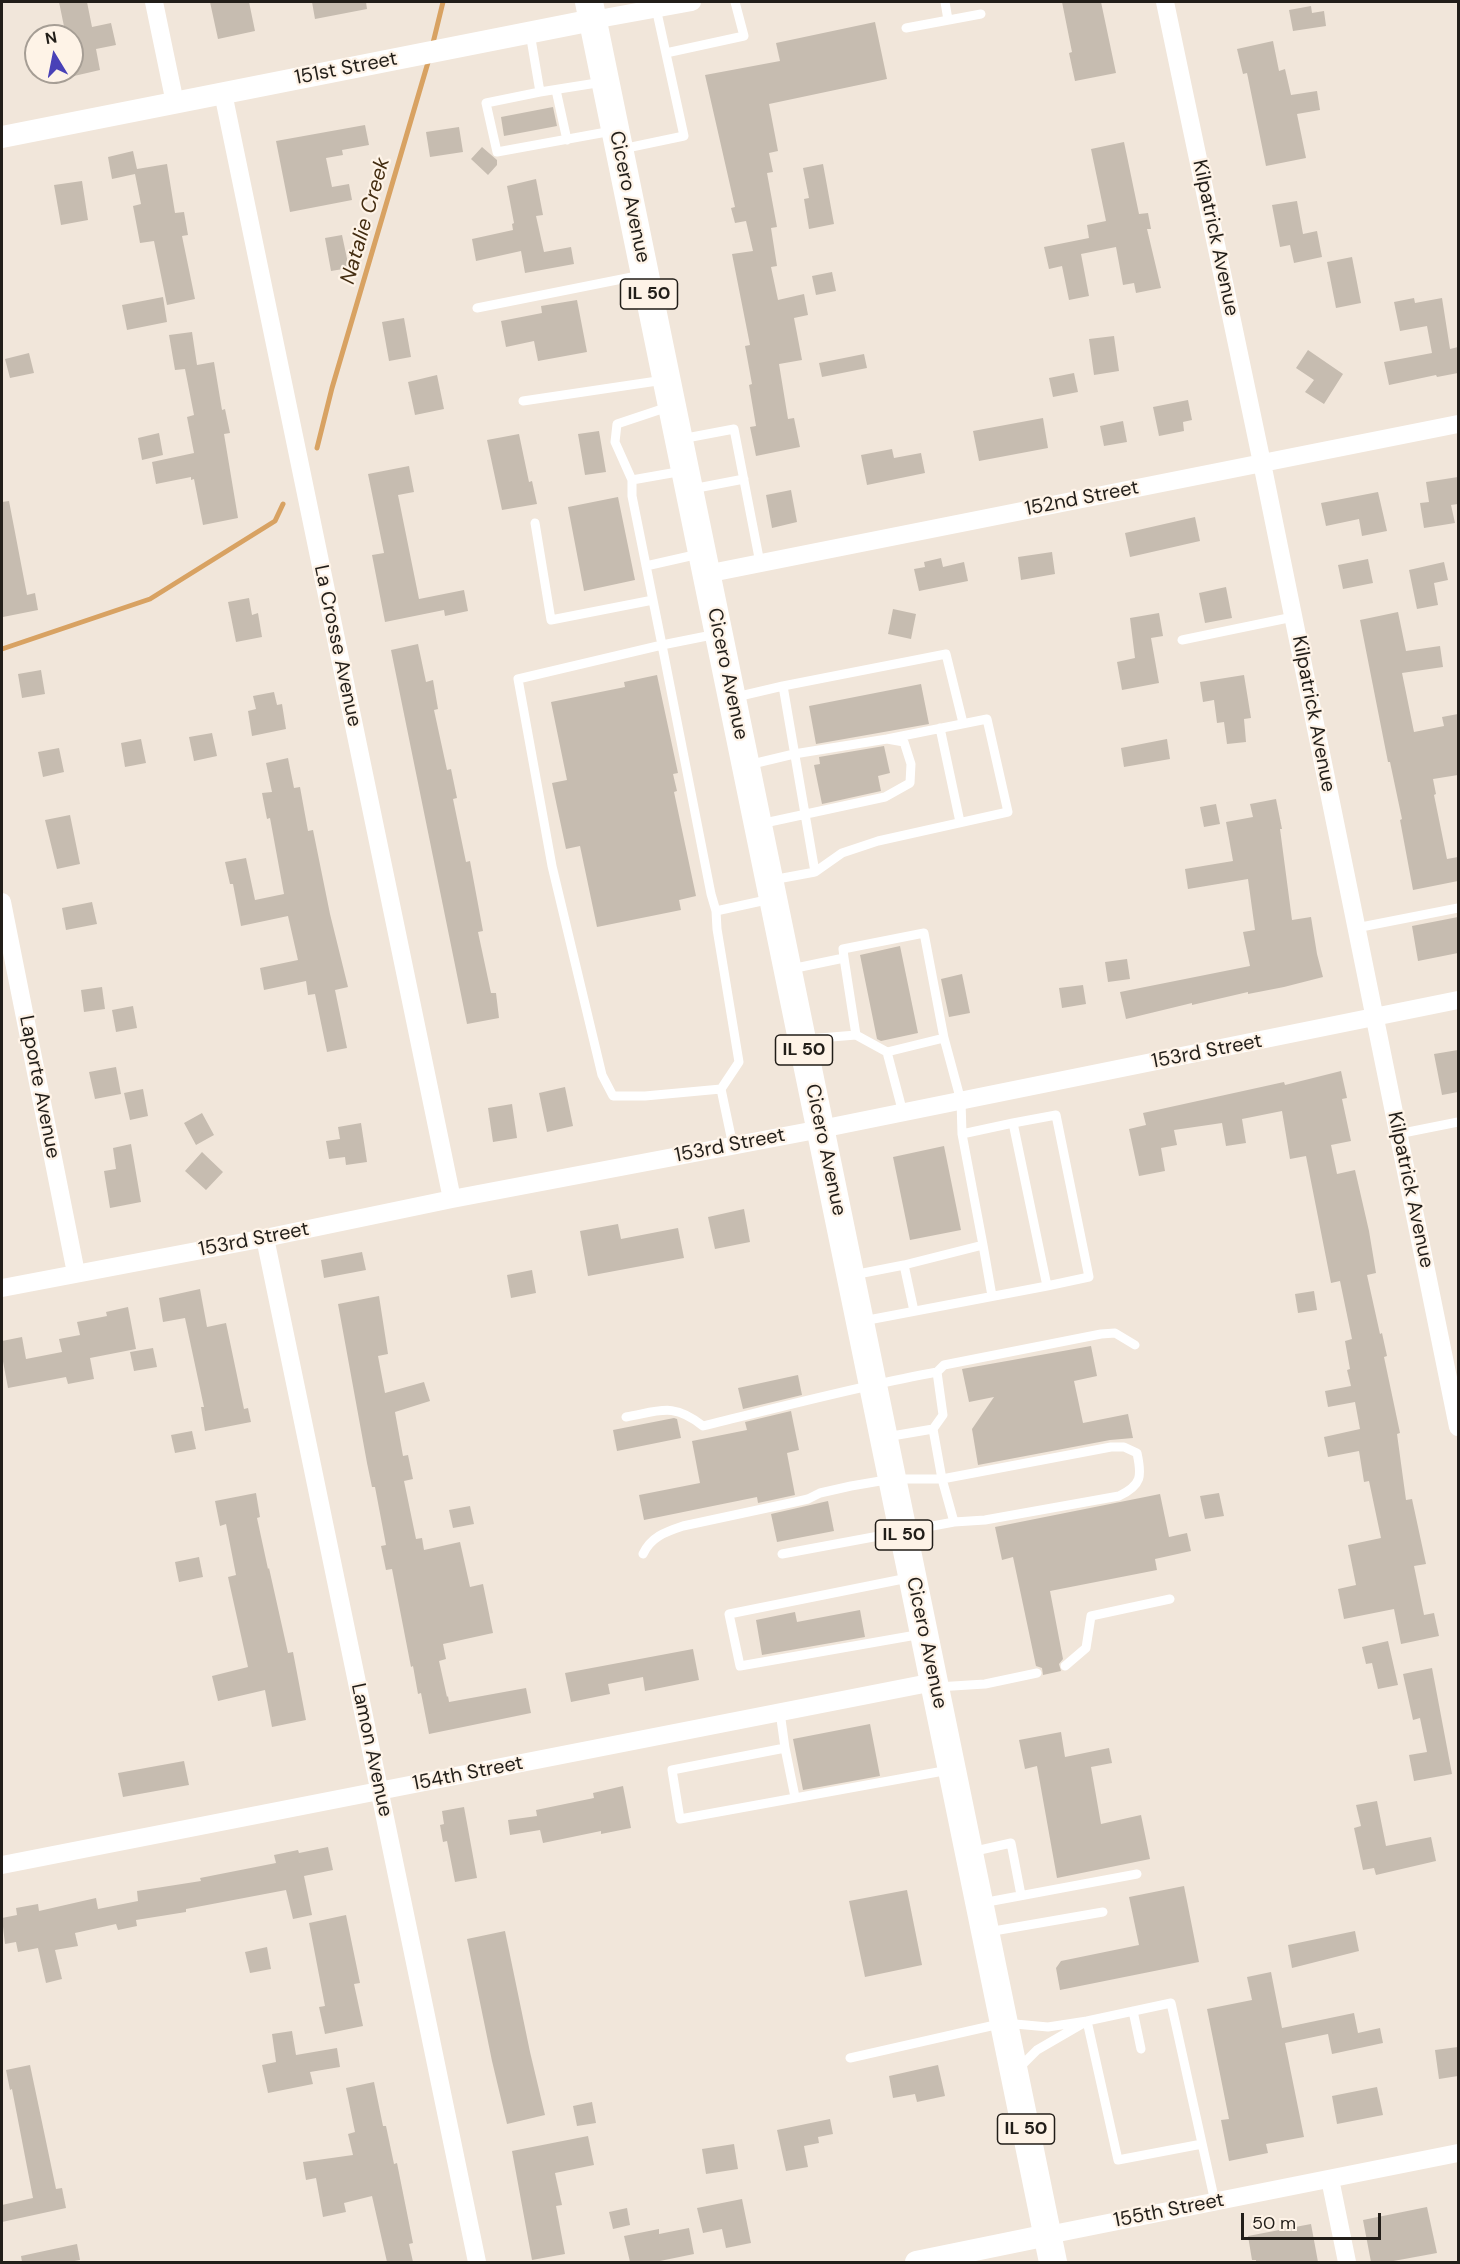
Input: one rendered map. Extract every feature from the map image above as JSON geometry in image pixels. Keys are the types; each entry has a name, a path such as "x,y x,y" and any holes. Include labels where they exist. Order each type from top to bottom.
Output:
{"main road":[{"name":"Cicero Avenue","path":"591,11 1050,2249"}],"street":[{"path":"154,2 175,103"},
{"name":"151st Street","path":"2,137 530,33 591,11 656,8 692,2"},
{"name":"Kilpatrick Avenue","path":"1165,2 1262,463 1458,1427"},
{"name":"La Crosse Avenue","path":"223,93 452,1199"},
{"name":"152nd Street","path":"704,564 760,563 1458,424"},
{"name":"Laporte Avenue","path":"2,902 76,1273"},
{"name":"153rd Street","path":"2,1288 265,1238 452,1199 820,1130 1458,1000"},
{"name":"Lamon Avenue","path":"265,1238 477,2262"},
{"name":"154th Street","path":"2,1865 780,1712 935,1685"},
{"name":"155th Street","path":"918,2262 1050,2249 1215,2202 1458,2153"},
{"path":"1330,2179 1347,2262"}],"lane":[{"path":"666,53 744,36 735,2"},
{"path":"945,2 948,20"},
{"path":"606,82 540,92 486,104 497,152 567,140 684,136 656,8"},
{"path":"906,28 981,14"},
{"path":"530,33 540,92"},
{"path":"556,90 567,140"},
{"path":"477,308 645,274"},
{"path":"523,401 669,392"},
{"path":"669,392 617,424 615,442 632,480 632,496 711,894 717,911 717,929 739,1062 721,1089 733,1146"},
{"path":"679,439 734,429 760,563"},
{"path":"632,480 744,479"},
{"path":"536,523 551,620 653,600"},
{"path":"646,566 704,564"},
{"path":"1182,640 1293,617"},
{"path":"719,633 518,679 552,866 602,1075 613,1096 645,1096 721,1089"},
{"path":"732,698 946,654 963,723"},
{"path":"783,686 815,872"},
{"path":"717,911 815,872 842,853 869,844 1008,812 987,719 887,739 794,754 746,765"},
{"path":"940,728 960,822"},
{"path":"758,824 885,797 910,783 911,764 904,742 887,739"},
{"path":"1356,928 1458,908"},
{"path":"856,1035 843,949 924,933 944,1038 961,1101 962,1134 992,1296"},
{"path":"788,970 844,958"},
{"path":"802,1039 856,1035 887,1052 944,1038"},
{"path":"887,1052 903,1113"},
{"path":"860,1322 1089,1277 1056,1115 962,1134"},
{"path":"1398,1134 1458,1122"},
{"path":"1013,1124 1047,1286"},
{"path":"850,1276 983,1245"},
{"path":"904,1265 914,1311"},
{"path":"626,1417 672,1409 690,1416 703,1426 873,1384 937,1372 944,1365 1101,1334 1115,1333 1135,1345"},
{"path":"884,1437 933,1429 943,1415 937,1372"},
{"path":"933,1429 942,1479 954,1522"},
{"path":"643,1554 649,1542 666,1531 808,1499 820,1493 850,1486 892,1479 942,1479 1111,1447 1124,1447 1137,1453 1141,1471 1139,1480 1132,1490 1119,1496 985,1520 954,1522 782,1554"},
{"path":"912,1578 729,1614 740,1666 924,1634"},
{"path":"1065,1666 1086,1648 1091,1616 1170,1599"},
{"path":"935,1685 985,1683 1037,1672"},
{"path":"780,1712 795,1797"},
{"path":"785,1748 672,1770 680,1819 952,1770"},
{"path":"969,1852 1011,1843 1021,1895"},
{"path":"979,1903 1137,1874"},
{"path":"986,1932 1104,1912"},
{"path":"850,2058 1004,2023 1048,2027 1087,2021 1171,2002 1215,2202"},
{"path":"1133,2011 1141,2049"},
{"path":"1014,2073 1037,2050 1087,2021"},
{"path":"1087,2021 1118,2160 1202,2144"}],"building":[{"path":"59,2 87,2 92,27 111,23 116,45 96,49 100,70 84,74 84,24 64,24"},
{"path":"210,2 249,2 255,31 218,39"},
{"path":"312,2 366,2 367,9 315,19"},
{"path":"1062,2 1101,2 1116,73 1075,81"},
{"path":"1311,6 1312,13 1324,11 1326,26 1293,31 1289,10"},
{"path":"875,22 887,79 769,104 778,151 769,153 773,172 767,173 777,227 771,228 777,266 771,267 778,300 804,294 808,315 794,318 802,360 779,364 788,419 794,418 800,447 756,456 750,427 756,426 749,385 752,384 745,346 750,345 732,254 753,251 746,221 735,223 731,208 735,207 705,75 780,61 776,43"},
{"path":"1273,41 1279,71 1285,69 1291,95 1317,91 1320,110 1297,114 1306,158 1266,166 1247,73 1243,74 1237,49"},
{"path":"553,107 557,126 504,136 501,117"},
{"path":"365,125 369,145 342,150 343,155 326,158 332,187 349,184 352,200 290,212 276,141"},
{"path":"459,127 463,152 430,157 426,132"},
{"path":"1124,142 1139,214 1148,213 1151,229 1147,229 1161,288 1136,293 1134,283 1123,285 1116,247 1081,254 1089,296 1069,300 1062,266 1049,269 1044,247 1089,238 1087,225 1106,221 1091,149"},
{"path":"482,147 497,160 497,165 488,175 471,159"},
{"path":"133,151 137,169 167,164 175,213 184,212 188,235 182,236 195,299 167,305 154,241 140,243 133,206 141,204 135,174 112,179 108,157"},
{"path":"823,164 834,224 809,229 804,199 809,198 803,168"},
{"path":"536,179 543,215 536,216 544,252 571,247 574,264 525,273 521,251 476,261 472,239 513,230 512,224 514,223 507,186"},
{"path":"82,181 88,220 61,225 54,185"},
{"path":"1297,201 1303,234 1317,231 1322,257 1294,263 1290,245 1280,247 1272,205"},
{"path":"342,235 349,268 331,271 325,238"},
{"path":"1352,257 1361,303 1336,308 1327,262"},
{"path":"832,272 836,291 816,295 812,276"},
{"path":"163,297 167,322 127,330 122,305"},
{"path":"1414,298 1415,303 1442,298 1450,349 1458,347 1458,373 1389,385 1384,362 1432,353 1427,326 1400,331 1394,302"},
{"path":"577,300 587,352 538,361 534,341 506,347 501,321 542,313 541,306"},
{"path":"404,318 411,357 389,361 382,322"},
{"path":"192,332 197,365 214,362 222,410 225,409 230,433 224,434 238,518 203,525 194,479 191,480 191,477 156,484 152,462 194,453 187,417 194,415 185,369 175,370 169,335"},
{"path":"1114,336 1119,371 1094,375 1089,339"},
{"path":"1308,350 1343,374 1324,404 1305,392 1314,380 1296,368"},
{"path":"29,353 34,373 10,378 5,359"},
{"path":"864,354 867,368 822,377 819,363"},
{"path":"1074,373 1078,392 1053,397 1049,378"},
{"path":"437,375 444,409 415,415 408,382"},
{"path":"1188,400 1192,420 1183,422 1184,431 1159,436 1153,407"},
{"path":"1043,418 1048,448 979,461 973,431"},
{"path":"1123,421 1127,442 1104,446 1100,426"},
{"path":"599,431 606,472 585,475 578,434"},
{"path":"159,433 163,455 142,460 138,438"},
{"path":"519,434 529,482 532,481 537,504 502,510 487,440"},
{"path":"892,449 894,458 921,453 925,473 867,485 861,455"},
{"path":"409,466 414,492 398,495 419,599 464,590 468,611 445,616 444,610 385,622 372,555 384,553 368,474"},
{"path":"1458,477 1458,504 1451,505 1455,523 1424,528 1420,503 1429,502 1426,482"},
{"path":"791,490 797,522 772,528 766,495"},
{"path":"1378,492 1387,531 1362,536 1359,519 1326,526 1321,503"},
{"path":"618,497 635,580 584,591 568,507"},
{"path":"9,501 27,595 35,593 38,610 3,617 2,502"},
{"path":"1195,517 1200,541 1130,557 1125,533"},
{"path":"1052,552 1055,574 1021,580 1018,557"},
{"path":"941,558 943,567 964,562 968,581 919,591 914,569 925,567 924,562"},
{"path":"1368,559 1373,583 1343,589 1338,565"},
{"path":"1444,562 1448,580 1434,583 1438,605 1417,609 1409,570"},
{"path":"1226,587 1232,618 1205,623 1199,593"},
{"path":"249,598 252,615 258,613 262,637 236,642 228,602"},
{"path":"893,609 916,614 911,639 888,634"},
{"path":"1398,612 1406,651 1440,646 1443,667 1402,673 1414,732 1444,726 1442,717 1458,714 1458,775 1433,779 1447,859 1458,857 1458,881 1413,890 1400,820 1402,819 1390,762 1388,762 1360,620"},
{"path":"1159,613 1163,636 1151,638 1159,683 1122,690 1117,662 1135,658 1130,618"},
{"path":"418,644 426,682 433,680 438,709 434,710 447,770 451,769 457,798 453,799 466,862 470,861 483,931 478,932 491,993 496,993 499,1018 467,1024 391,650"},
{"path":"41,670 45,694 22,698 18,674"},
{"path":"657,675 678,773 673,774 677,791 674,792 696,896 679,900 681,910 597,927 580,846 566,849 552,783 567,780 551,702 625,687 624,682"},
{"path":"1244,675 1251,718 1244,719 1246,742 1227,744 1224,722 1217,723 1214,700 1203,702 1200,682"},
{"path":"921,684 929,724 816,744 809,706"},
{"path":"274,692 277,705 282,704 286,729 252,736 248,711 256,709 253,696"},
{"path":"212,733 217,756 194,761 189,737"},
{"path":"141,739 146,763 125,767 121,743"},
{"path":"1167,739 1170,759 1124,767 1121,748"},
{"path":"884,746 890,773 878,776 881,791 822,804 814,765 820,764 819,757"},
{"path":"59,748 64,772 43,777 38,752"},
{"path":"288,758 294,788 300,787 308,831 313,830 348,987 335,990 347,1048 327,1052 315,994 308,995 306,981 264,990 260,968 298,960 288,916 241,926 233,884 230,884 225,862 246,858 255,900 284,894 270,818 267,819 262,793 272,792 266,763"},
{"path":"1276,799 1282,829 1280,829 1292,920 1311,917 1323,977 1284,987 1248,994 1248,992 1192,1005 1192,1003 1126,1019 1120,992 1250,966 1243,932 1255,930 1248,879 1188,889 1185,869 1233,861 1226,822 1253,817 1250,804"},
{"path":"1216,804 1220,824 1204,827 1200,807"},
{"path":"70,815 80,864 57,869 45,820"},
{"path":"92,902 97,924 66,930 62,908"},
{"path":"1458,917 1458,953 1418,961 1412,926"},
{"path":"900,946 918,1033 881,1041 877,1039 860,955"},
{"path":"1127,959 1130,979 1108,982 1105,962"},
{"path":"962,974 970,1013 949,1017 941,979"},
{"path":"1083,985 1086,1004 1062,1008 1059,988"},
{"path":"102,987 105,1009 84,1012 81,990"},
{"path":"133,1006 137,1028 116,1032 112,1010"},
{"path":"1458,1050 1458,1092 1442,1095 1434,1054"},
{"path":"116,1067 121,1094 95,1099 89,1072"},
{"path":"1341,1071 1347,1098 1342,1099 1351,1141 1331,1145 1337,1174 1355,1170 1369,1231 1376,1273 1367,1275 1387,1356 1384,1357 1400,1433 1397,1434 1406,1500 1412,1499 1426,1564 1414,1566 1424,1615 1434,1613 1439,1636 1401,1644 1394,1609 1344,1619 1338,1589 1356,1585 1348,1545 1381,1538 1369,1481 1364,1482 1359,1451 1328,1457 1324,1437 1360,1429 1355,1402 1328,1407 1325,1391 1351,1386 1347,1370 1350,1369 1345,1341 1352,1339 1340,1281 1331,1283 1306,1156 1290,1159 1282,1111 1242,1119 1246,1143 1226,1146 1222,1123 1174,1130 1177,1145 1161,1148 1165,1171 1139,1176 1129,1129 1146,1125 1143,1113 1284,1082 1285,1085"},
{"path":"565,1087 573,1126 547,1132 539,1093"},
{"path":"143,1089 148,1116 130,1120 124,1093"},
{"path":"512,1104 517,1138 493,1142 488,1108"},
{"path":"202,1113 214,1135 196,1145 184,1123"},
{"path":"361,1123 367,1162 346,1165 345,1157 329,1159 326,1141 340,1139 338,1127"},
{"path":"131,1144 141,1202 110,1208 104,1171 116,1169 113,1148"},
{"path":"944,1146 961,1230 910,1240 893,1157"},
{"path":"202,1152 223,1172 206,1190 185,1171"},
{"path":"744,1209 750,1242 715,1249 708,1217"},
{"path":"618,1224 621,1239 678,1228 684,1258 588,1276 580,1231"},
{"path":"362,1252 366,1270 324,1278 321,1260"},
{"path":"532,1270 536,1293 511,1298 507,1275"},
{"path":"200,1289 207,1327 226,1323 244,1409 248,1408 251,1422 205,1431 201,1407 204,1407 185,1318 163,1322 159,1298"},
{"path":"1314,1291 1317,1310 1298,1313 1295,1294"},
{"path":"379,1296 388,1354 378,1356 385,1393 424,1382 430,1401 395,1412 403,1456 408,1455 413,1479 404,1481 416,1539 422,1538 424,1550 460,1542 470,1587 483,1584 493,1633 443,1644 446,1659 439,1661 447,1697 449,1702 526,1688 531,1713 429,1734 421,1693 418,1694 413,1666 411,1667 392,1569 386,1570 381,1546 386,1545 375,1487 372,1487 367,1463 338,1304"},
{"path":"128,1307 136,1349 90,1358 94,1379 68,1384 66,1377 8,1388 2,1356 2,1341 22,1337 26,1359 62,1352 59,1339 80,1335 77,1322 107,1316 106,1312"},
{"path":"1091,1346 1097,1376 1074,1381 1083,1423 1128,1414 1133,1438 1110,1440 978,1465 972,1429 994,1397 969,1402 962,1369"},
{"path":"153,1348 157,1367 134,1371 130,1352"},
{"path":"798,1375 802,1395 743,1409 738,1388"},
{"path":"791,1411 799,1450 787,1453 795,1495 758,1503 757,1497 644,1520 639,1495 700,1483 692,1441 747,1430 745,1422"},
{"path":"677,1419 681,1438 617,1451 613,1430"},
{"path":"192,1431 196,1449 175,1453 171,1435"},
{"path":"256,1493 260,1517 257,1518 268,1569 288,1653 293,1652 306,1720 272,1727 265,1690 218,1701 212,1676 248,1667 228,1577 236,1575 226,1524 220,1526 215,1501"},
{"path":"1219,1493 1224,1516 1205,1519 1200,1496"},
{"path":"1160,1494 1169,1537 1187,1533 1191,1551 1155,1559 1157,1570 1050,1591 1063,1659 1059,1664 1061,1671 1043,1675 1042,1668 1036,1666 1013,1557 1002,1560 995,1527"},
{"path":"828,1501 834,1531 777,1542 771,1514"},
{"path":"470,1506 474,1524 453,1528 449,1510"},
{"path":"199,1557 203,1577 179,1582 175,1562"},
{"path":"860,1610 865,1637 762,1655 756,1620 795,1612 797,1622"},
{"path":"1388,1641 1398,1685 1378,1689 1372,1663 1366,1664 1362,1647"},
{"path":"693,1649 699,1680 645,1691 643,1677 608,1684 610,1694 571,1702 565,1673"},
{"path":"1432,1668 1452,1774 1414,1781 1409,1755 1427,1752 1420,1718 1413,1720 1403,1674"},
{"path":"870,1724 880,1776 803,1790 793,1739"},
{"path":"1061,1732 1065,1757 1109,1748 1112,1763 1091,1767 1101,1824 1141,1815 1150,1859 1057,1878 1037,1766 1025,1769 1019,1740"},
{"path":"184,1761 189,1785 123,1797 118,1773"},
{"path":"623,1786 631,1828 601,1834 601,1831 543,1843 540,1830 510,1835 508,1820 537,1816 536,1810 594,1798 593,1793"},
{"path":"1377,1801 1386,1846 1431,1837 1436,1861 1376,1875 1374,1868 1363,1870 1354,1828 1361,1826 1356,1805"},
{"path":"464,1807 477,1878 455,1882 447,1841 443,1842 440,1825 444,1824 442,1811"},
{"path":"328,1847 333,1870 304,1876 312,1915 293,1919 286,1890 186,1909 186,1912 136,1920 137,1926 118,1930 116,1924 75,1933 78,1946 55,1950 62,1979 46,1983 38,1948 18,1952 16,1942 5,1944 2,1918 17,1915 16,1908 38,1904 39,1911 96,1898 98,1909 138,1901 137,1891 201,1881 200,1878 276,1863 274,1855"},
{"path":"1184,1886 1199,1962 1060,1990 1056,1968 1061,1961 1139,1945 1129,1897"},
{"path":"907,1890 922,1965 865,1977 849,1901"},
{"path":"346,1915 360,1983 354,1984 363,2026 325,2034 319,2007 325,2006 309,1923"},
{"path":"505,1931 545,2115 507,2124 467,1939"},
{"path":"1355,1931 1359,1951 1292,1968 1288,1945"},
{"path":"267,1947 271,1969 250,1973 245,1952"},
{"path":"1271,1972 1282,2028 1354,2013 1358,2033 1380,2028 1383,2043 1332,2054 1328,2034 1285,2043 1304,2137 1266,2144 1268,2153 1229,2161 1221,2120 1229,2119 1207,2009 1252,2000 1247,1977"},
{"path":"292,2031 296,2055 337,2048 340,2067 310,2072 313,2084 268,2093 262,2065 276,2062 272,2034"},
{"path":"1458,2047 1458,2076 1439,2079 1435,2050"},
{"path":"30,2065 56,2189 62,2188 66,2208 2,2222 2,2205 33,2198 12,2089 10,2090 6,2070"},
{"path":"938,2065 945,2096 917,2102 915,2094 893,2098 889,2076"},
{"path":"374,2082 383,2126 386,2126 394,2164 397,2163 413,2243 409,2244 413,2262 387,2262 372,2196 344,2203 346,2212 323,2217 316,2178 306,2180 303,2162 353,2155 348,2134 355,2132 346,2088"},
{"path":"1377,2087 1383,2115 1337,2124 1332,2096"},
{"path":"592,2102 596,2123 577,2126 573,2106"},
{"path":"830,2119 833,2134 818,2137 819,2143 804,2146 808,2167 786,2171 777,2130"},
{"path":"588,2136 594,2165 555,2173 562,2205 556,2206 565,2254 532,2260 512,2151"},
{"path":"734,2144 738,2169 706,2174 702,2149"},
{"path":"742,2199 751,2243 726,2248 722,2229 703,2233 697,2208"},
{"path":"1427,2207 1437,2253 1388,2262 1371,2262 1363,2220"},
{"path":"627,2208 630,2225 613,2229 609,2212"},
{"path":"1311,2224 1318,2262 1256,2262 1252,2260 1248,2236"},
{"path":"689,2228 694,2254 655,2262 630,2262 624,2236 659,2229 659,2234"},
{"path":"77,2244 80,2260 22,2262 21,2256"}],"waterway":[{"name":"Natalie Creek","path":"432,47 443,2"},
{"name":"Natalie Creek","path":"317,448 332,388 429,59"},
{"name":"Natalie Creek","path":"2,649 150,599 275,521 283,504"}]}
